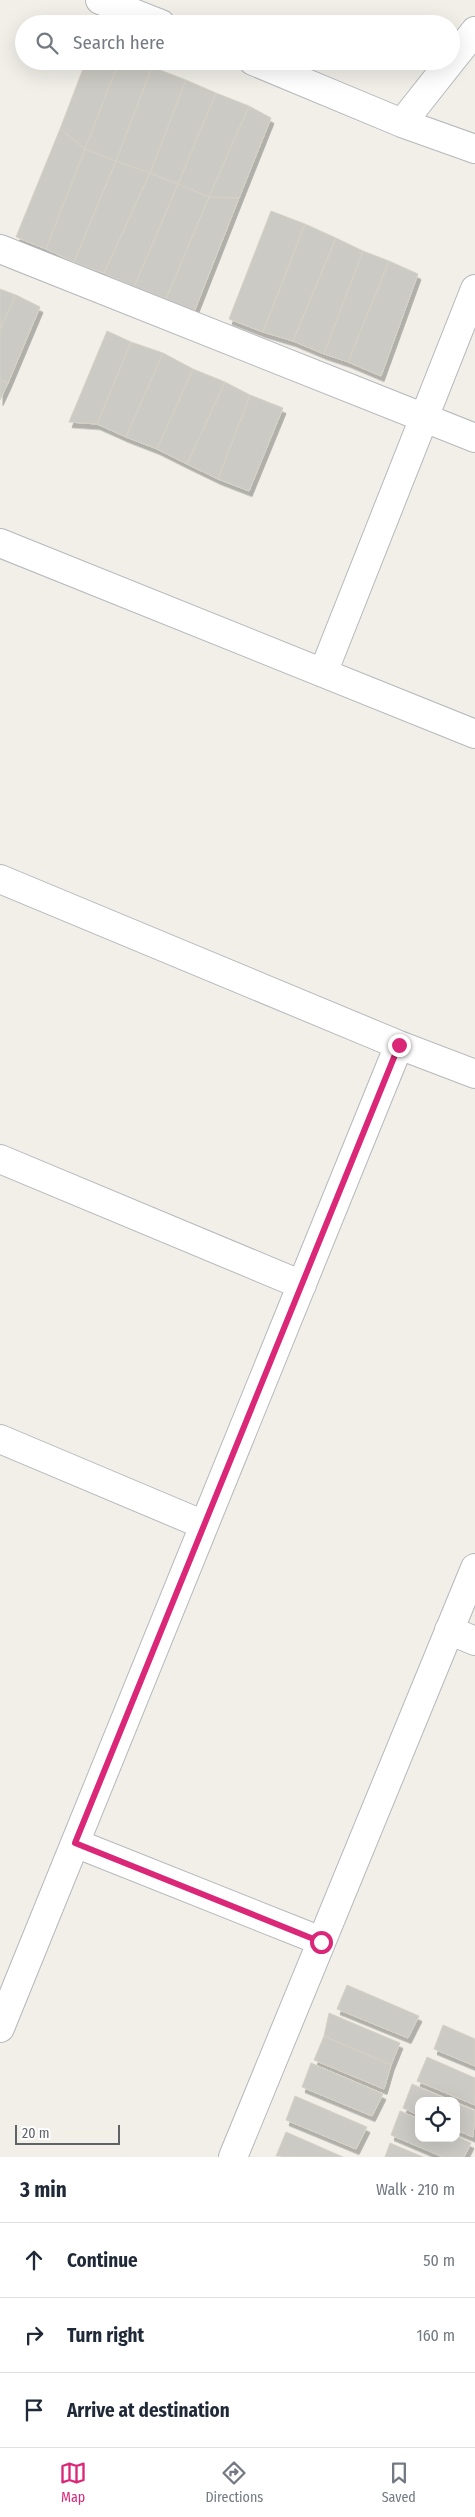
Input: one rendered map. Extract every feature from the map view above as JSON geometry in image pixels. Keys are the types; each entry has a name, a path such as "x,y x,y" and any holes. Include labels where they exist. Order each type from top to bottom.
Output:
{"street":[{"path":"100,0 151,13"},
{"path":"460,50 475,31"},
{"path":"274,70 402,123 475,149"},
{"path":"402,123 444,70"},
{"path":"0,249 475,438"},
{"path":"322,672 475,289"},
{"path":"0,543 475,734"},
{"path":"0,879 399,1045 475,1074"},
{"path":"0,2028 399,1045"},
{"path":"0,1159 302,1285"},
{"path":"0,1439 204,1526"},
{"path":"233,2157 475,1568"},
{"path":"449,1630 475,1642"},
{"path":"75,1843 321,1942"}],"building":[{"path":"83,70 116,70 85,149 60,129"},
{"path":"116,70 151,70 116,161 85,149"},
{"path":"151,70 160,70 186,80 150,173 116,161"},
{"path":"186,80 216,93 178,184 150,173"},
{"path":"216,93 249,106 209,197 178,184"},
{"path":"249,106 271,118 239,198 209,197"},
{"path":"60,129 85,149 46,249 16,237"},
{"path":"85,149 116,161 74,262 46,249"},
{"path":"116,161 150,173 104,273 74,262"},
{"path":"150,173 178,184 134,287 104,273"},
{"path":"178,184 209,197 166,299 134,287"},
{"path":"209,197 239,198 194,312 166,299"},
{"path":"271,211 305,224 263,332 229,319"},
{"path":"305,224 336,238 293,341 263,332"},
{"path":"336,238 363,251 324,354 293,341"},
{"path":"363,251 389,261 348,362 324,354"},
{"path":"389,261 418,274 381,376 348,362"},
{"path":"0,289 16,295 0,329"},
{"path":"16,295 40,307 8,383 0,380 0,329"},
{"path":"107,331 131,342 97,424 69,422"},
{"path":"131,342 163,353 126,437 97,424"},
{"path":"163,353 193,369 157,449 126,437"},
{"path":"193,369 225,382 187,464 157,449"},
{"path":"0,380 8,383 0,400"},
{"path":"225,382 250,395 218,479 187,464"},
{"path":"250,395 283,408 249,491 218,479"},
{"path":"347,1985 419,2016 408,2038 337,2009"},
{"path":"329,2013 400,2043 391,2065 324,2036"},
{"path":"443,2025 475,2039 475,2066 434,2049"},
{"path":"324,2036 391,2065 384,2089 314,2060"},
{"path":"427,2057 475,2078 475,2105 460,2099 460,2097 456,2097 417,2081"},
{"path":"311,2063 383,2094 372,2116 302,2087"},
{"path":"412,2084 442,2097 415,2097 415,2113 403,2108"},
{"path":"295,2096 367,2127 356,2149 286,2120"},
{"path":"460,2105 475,2111 473,2137 460,2132"},
{"path":"400,2111 415,2117 415,2142 460,2142 460,2138 471,2143 464,2157 443,2157 391,2135"},
{"path":"286,2132 343,2157 276,2156"},
{"path":"390,2143 423,2157 385,2157"}],"route":[{"path":"321,1942 75,1843 399,1045"}]}
